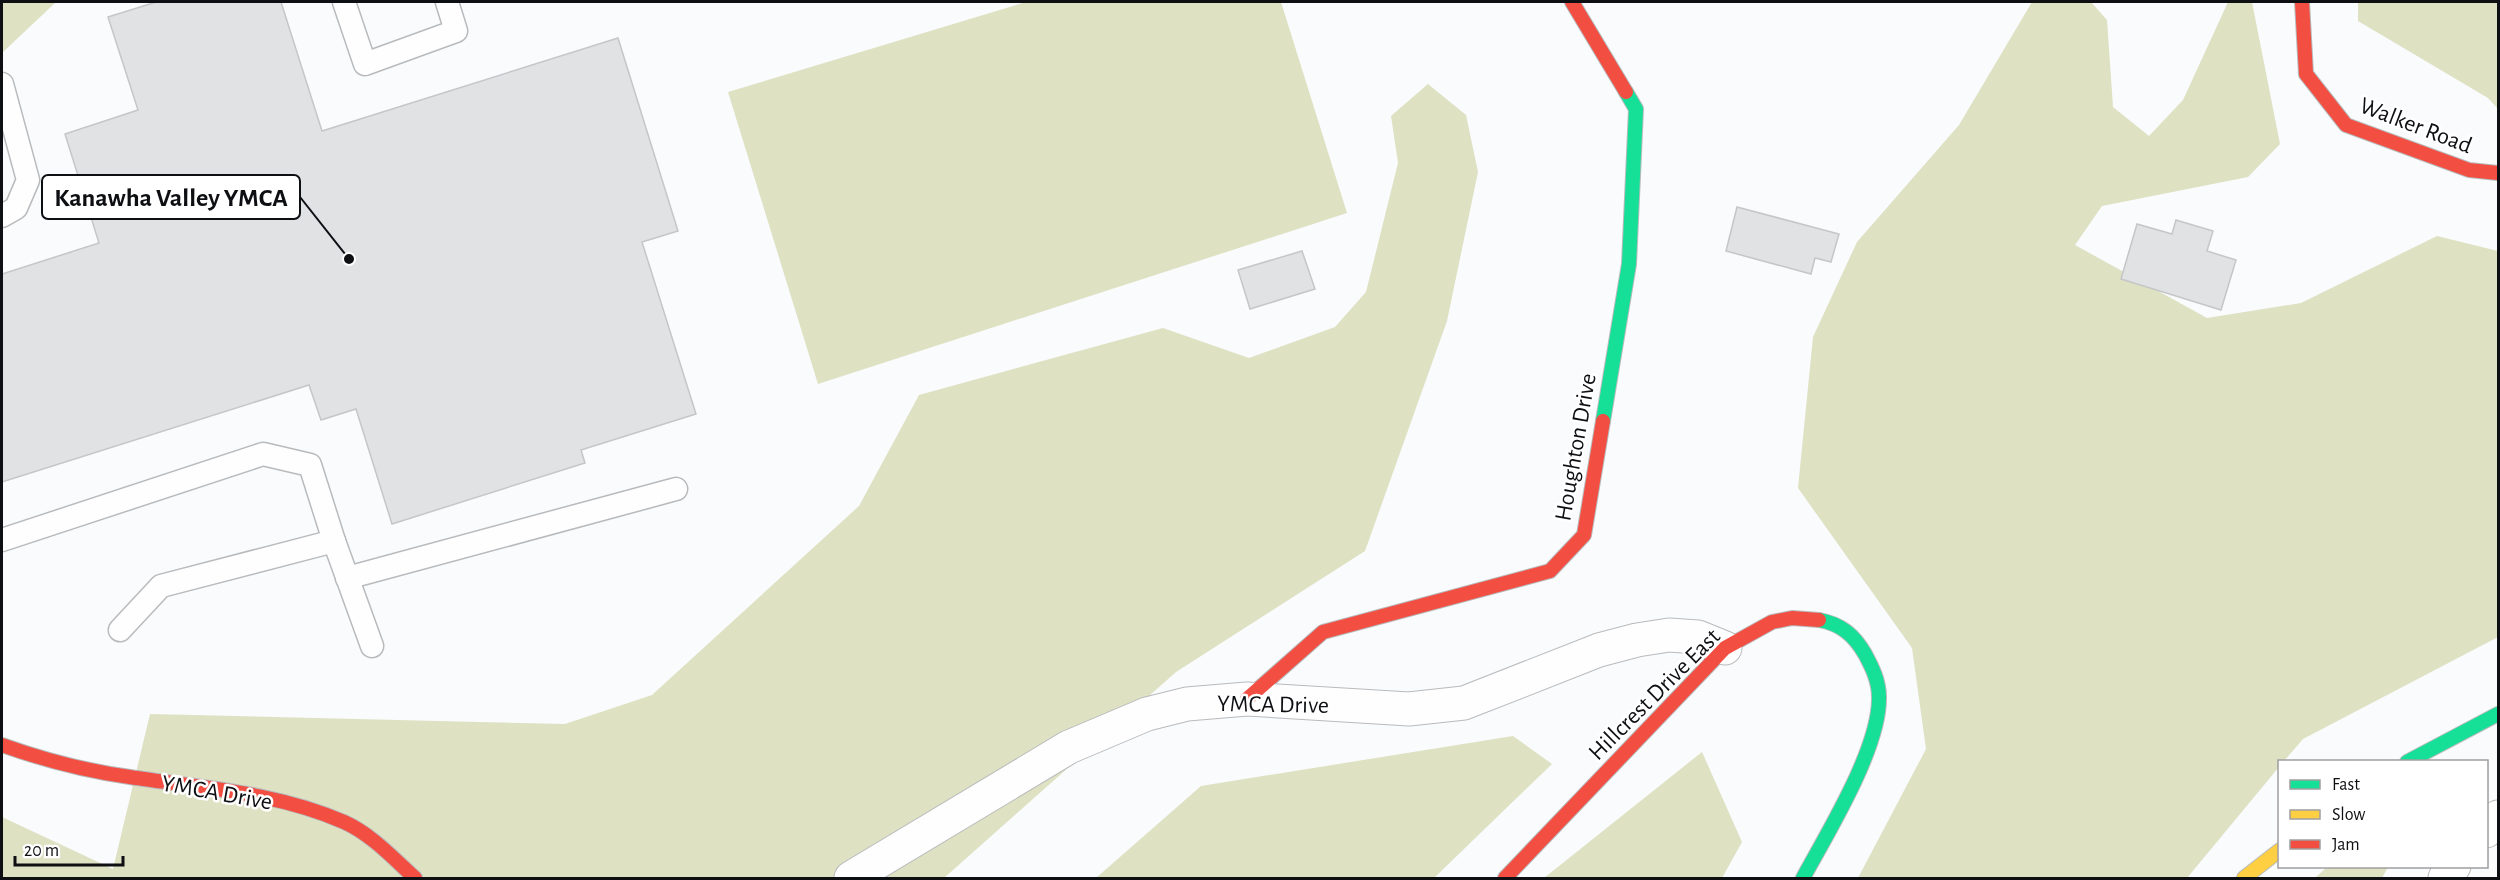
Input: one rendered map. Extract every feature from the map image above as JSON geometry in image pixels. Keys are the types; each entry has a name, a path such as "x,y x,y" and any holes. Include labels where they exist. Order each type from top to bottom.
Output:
{"street":[{"name":"Houghton Drive","path":"1247,699 1323,632 1550,571 1584,535 1629,264 1636,109 1572,2"},
{"name":"Walker Road","path":"2302,2 2306,74 2346,125 2469,170 2499,173"},
{"name":"Hillcrest Drive East","path":"1505,879 1725,648 1766,624 1791,619 1814,618 1841,626 1861,647 1875,672 1879,701 1869,742 1859,769 1803,879"},
{"name":"YMCA Drive","path":"851,879 1069,747 1147,714 1187,704 1247,699 1409,709 1464,703 1599,650 1637,640 1669,635 1698,637 1725,648"},
{"path":"2411,760 2499,714"},
{"name":"YMCA Drive","path":"2,745 22,754 85,771 255,796 311,810 345,823 366,835 415,879"},
{"path":"2488,830 2499,817"},
{"path":"2244,879 2278,852"}],"lane":[{"path":"344,2 365,64 456,32 447,2"},
{"path":"2,84 28,180 16,208 2,216"},
{"path":"2,540 263,454 310,465 334,541 372,646"},
{"path":"347,578 676,489"},
{"path":"120,630 161,586 334,541"}],"green space":[{"path":"2,2 56,2 2,53"},
{"path":"1026,2 1281,2 1347,213 818,384 728,92"},
{"path":"2032,2 2091,2 2107,20 2113,107 2149,136 2183,100 2228,2 2252,2 2280,144 2248,177 2102,206 2075,245 2207,318 2301,303 2437,236 2498,251 2498,637 2303,739 2285,760 2278,760 2278,768 2187,878 1858,878 1926,749 1912,648 1798,488 1813,337 1857,242 1959,125"},
{"path":"2358,2 2498,2 2498,109 2488,98 2358,21"},
{"path":"1428,84 1466,115 1478,172 1447,321 1365,551 1176,672 944,878 2,878 2,817 113,869 150,714 565,724 652,695 859,506 919,395 1163,328 1249,358 1335,327 1366,292 1398,163 1391,116"},
{"path":"1513,736 1552,764 1434,878 1096,878 1201,786"},
{"path":"1702,752 1742,842 1722,878 1544,878"},
{"path":"2326,868 2387,868 2382,878 2315,878"}],"building":[{"path":"156,2 281,2 322,131 618,38 678,231 642,242 696,414 581,450 585,463 392,524 356,409 321,420 309,385 2,482 2,274 99,243 65,134 138,110 108,17"},
{"path":"1737,207 1839,234 1831,262 1815,258 1811,274 1726,251"},
{"path":"2176,220 2213,231 2207,251 2236,260 2221,310 2121,279 2137,224 2172,234"},
{"path":"1302,251 1315,289 1250,309 1238,270"}],"traffic: fast":[{"path":"1603,421 1629,264 1636,109 1626,92"},
{"path":"1803,878 1862,765 1877,718 1879,697 1873,669 1856,641 1846,631 1819,620"},
{"path":"2411,760 2498,714"}],"traffic: slow":[{"path":"2244,878 2278,852"}],"traffic: jam":[{"path":"1572,2 1626,92"},
{"path":"2302,2 2306,74 2346,125 2469,170 2498,173"},
{"path":"1247,699 1323,632 1550,571 1584,535 1603,421"},
{"path":"1505,878 1725,648 1772,622 1792,618 1819,620"},
{"path":"2,745 49,760 114,775 238,792 318,812 344,822 363,833 415,878"}],"place":[{"name":"Kanawha Valley YMCA","path":"349,259"}]}
